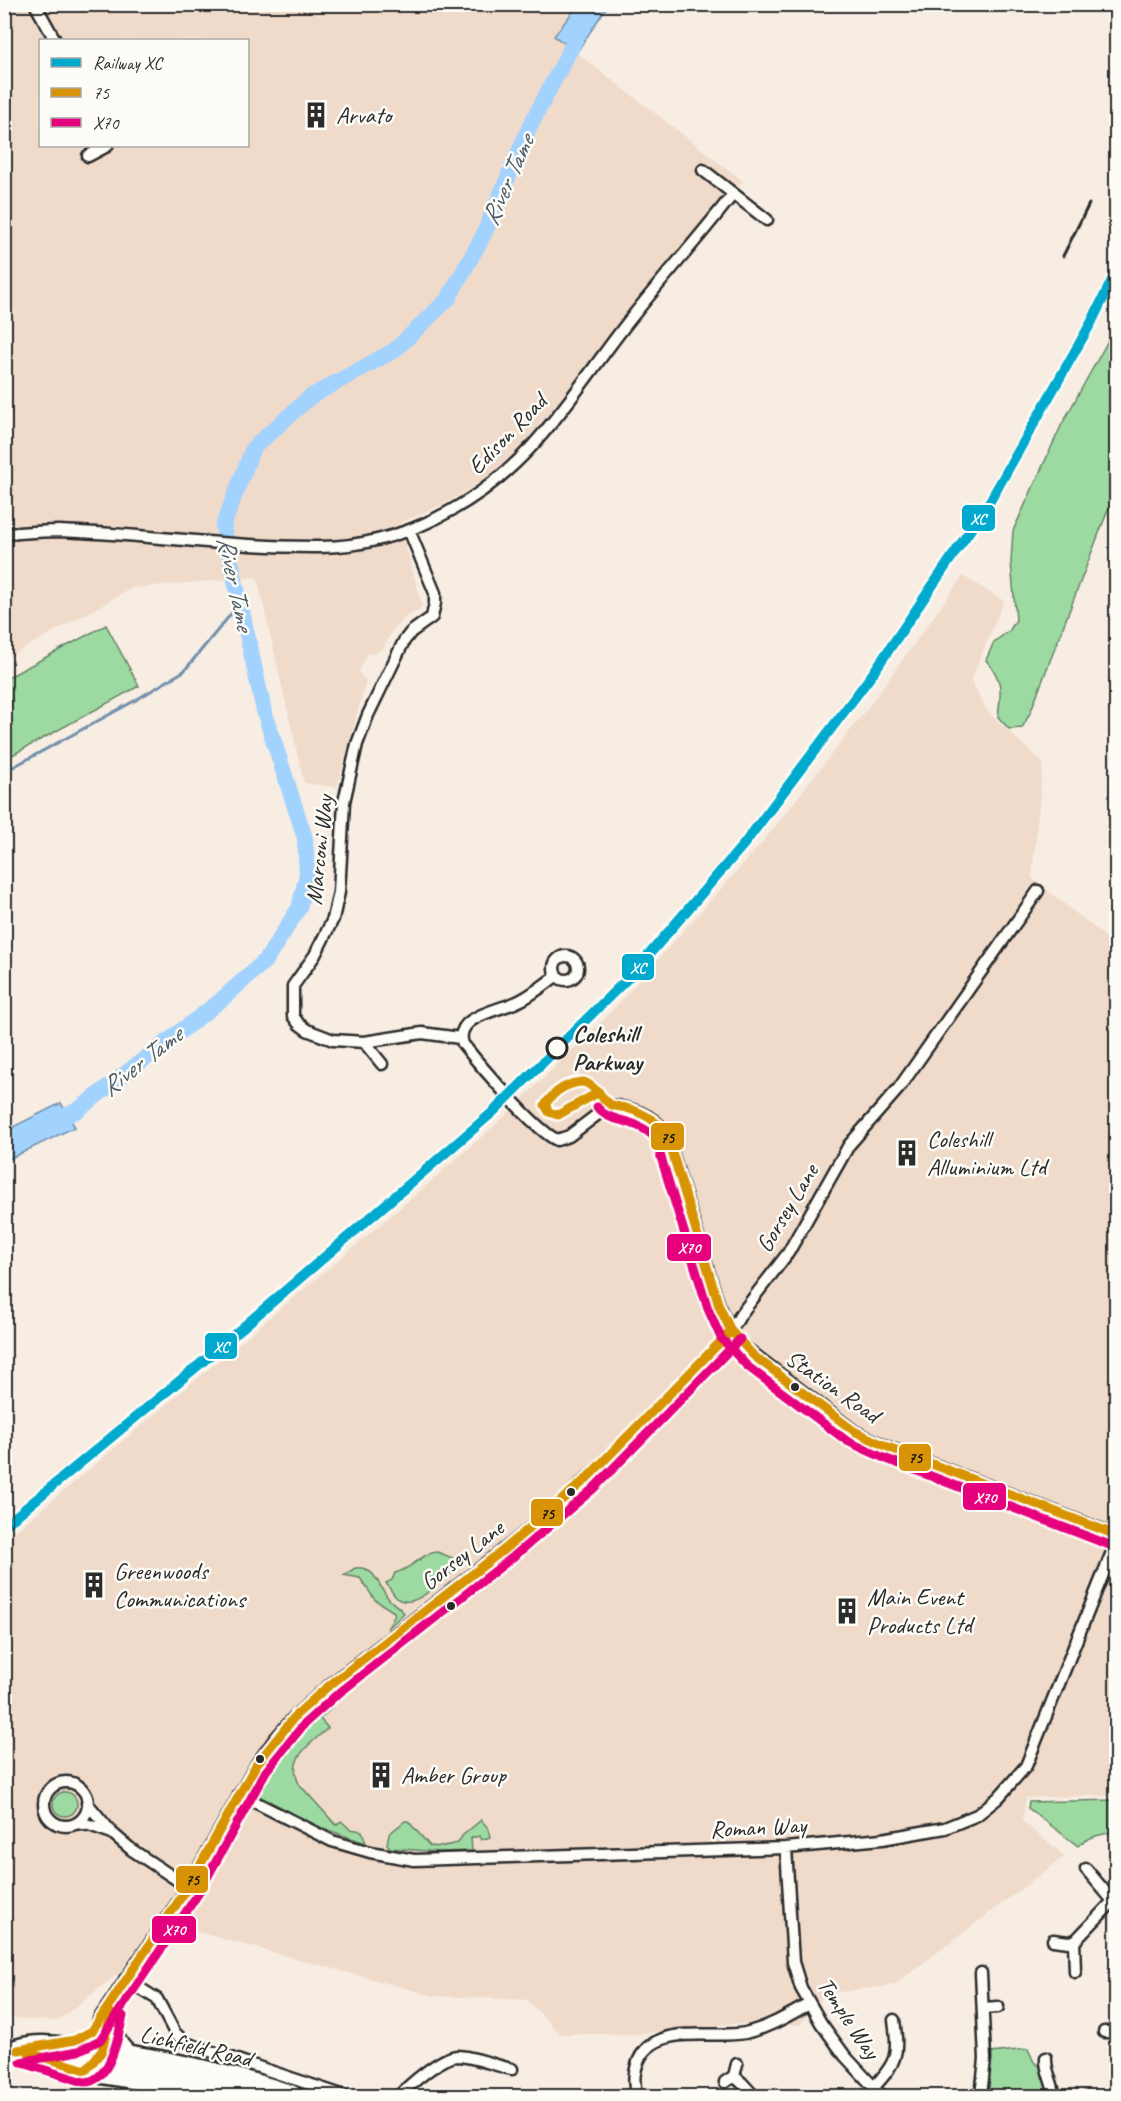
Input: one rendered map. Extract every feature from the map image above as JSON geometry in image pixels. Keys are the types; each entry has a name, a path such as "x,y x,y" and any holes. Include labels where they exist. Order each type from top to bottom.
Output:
{"highway":[{"name":"Lichfield Road","path":"11,2050 40,2045 95,2058 196,2088 235,2096"},
{"name":"Lichfield Road","path":"11,2050 95,2058 142,2058 214,2074 291,2097"}],"street":[{"path":"35,4 54,39"},
{"path":"88,156 105,147"},
{"path":"703,170 767,220"},
{"name":"Edison Road","path":"4,534 57,531 323,547 371,541 409,530 434,519 479,493 500,477 532,445 583,383 621,330 733,194"},
{"name":"Marconi Way","path":"409,530 435,593 432,617 411,632 404,641 368,715 357,744 344,802 339,892 333,919 315,955 293,986 293,1016 307,1030 333,1040 363,1042 422,1033 460,1038"},
{"name":"Gorsey Lane","path":"95,2058 93,2038 99,2019 188,1887 239,1794 274,1739 296,1715 334,1681 490,1560 568,1496 731,1331 741,1314 788,1253 849,1145 899,1088 1038,891"},
{"path":"460,1038 462,1030 471,1020 521,1000 556,976"},
{"name":"Station Road","path":"460,1038 471,1054 536,1124 556,1140 563,1139 610,1105 628,1107 658,1123 666,1132 719,1306 731,1331 754,1356 854,1431 888,1447 1116,1535"},
{"path":"363,1042 382,1064"},
{"name":"Roman Way","path":"239,1794 332,1841 370,1852 414,1860 786,1848 882,1839 945,1828 976,1815 998,1798 1026,1766 1116,1542"},
{"path":"77,1823 85,1814 86,1795 80,1788 68,1783 54,1786 45,1798 45,1812 52,1821 63,1826 77,1823 89,1825 112,1833"},
{"path":"87,1803 112,1833 154,1867 188,1887"},
{"name":"Temple Way","path":"786,1848 793,1962 801,1988 809,2004 845,2056 882,2097"},
{"path":"1053,1940 1074,1941 1080,1938 1114,1900 1086,1869"},
{"path":"1074,1941 1075,1972"},
{"path":"981,1973 985,2059 981,2097"},
{"path":"125,1979 157,1999 175,2033 186,2043 345,2097"},
{"path":"115,1996 117,2034 123,2046 142,2058"},
{"name":"Gorsey Lane","path":"95,2058 115,1996"},
{"path":"635,2097 634,2081 637,2064 648,2048 660,2039 680,2035 744,2033 766,2026 809,2004"},
{"path":"983,2008 998,2007"},
{"path":"40,2045 79,2040 92,2031 99,2019"},
{"path":"873,2088 894,2061 902,2040 894,2020"},
{"path":"1104,2032 1116,2032"},
{"path":"399,2097 423,2075 448,2058 458,2056 512,2069"},
{"path":"1046,2058 1046,2068 1054,2089 1054,2097"},
{"path":"737,2064 729,2079 742,2083 754,2097"}],"shaded area":[{"path":"5,5 578,5 555,36 743,181 615,329 528,442 496,472 450,501 400,523 422,605 418,611 407,616 393,629 383,649 367,654 359,672 366,681 337,787 304,783 257,577 132,588 5,659"},
{"path":"963,576 1004,601 971,680 988,712 1043,763 1032,878 1116,945 1116,1795 1026,1798 1022,1821 1065,1856 894,1985 825,1994 800,2025 732,2024 637,2034 560,2034 527,2000 434,1996 179,1927 57,2021 5,2018 4,1541 419,1192 506,1115 609,1014 761,844 867,709"}],"green space":[{"path":"1116,326 1116,489 1030,713 1022,728 1009,729 998,717 1000,687 996,674 986,660 994,642 1010,630 1016,620 1011,562 1013,531 1061,426"},
{"path":"106,625 139,686 5,759 5,679"},
{"path":"437,1552 453,1558 455,1570 420,1597 412,1601 398,1599 386,1583 392,1580 395,1573 426,1555"},
{"path":"355,1568 368,1570 389,1599 404,1613 387,1629 395,1615 394,1612 375,1600 360,1578 344,1575"},
{"path":"325,1700 333,1704 333,1707 320,1719 328,1728 302,1752 296,1766 296,1774 299,1784 336,1825 341,1821 350,1829 362,1831 366,1843 322,1828 261,1797 256,1789 257,1780 255,1778 286,1734 306,1712"},
{"path":"60,1792 70,1792 77,1799 77,1809 70,1816 60,1816 53,1809 53,1799"},
{"path":"1116,1800 1116,1832 1096,1836 1078,1846 1028,1808 1029,1802"},
{"path":"481,1820 488,1828 490,1837 481,1840 480,1836 471,1838 472,1851 440,1852 390,1848 387,1844 389,1834 405,1821 408,1821 430,1846 437,1847 458,1843 462,1836"},
{"path":"1028,2049 1034,2062 1042,2068 1051,2096 986,2096 991,2053"}],"water":[{"path":"578,5 608,5 577,52 554,36"},
{"path":"61,1103 75,1127 5,1161 5,1131"}],"waterway":[{"name":"River Tame","path":"48,1124 78,1110 220,1001 266,960 299,908 307,874 305,838 264,711 223,526 253,448 310,397 395,350 448,299 483,236 529,128 596,4"},
{"path":"4,772 136,700 184,671 240,603"}],"railway":[{"path":"1063,256 1089,204"}],"rail line":[{"name":"XC","path":"4,1526 206,1359 493,1112 634,972 744,844 871,676 990,501 1091,323 1116,272"}],"transit line":[{"name":"75","path":"599,1092 558,1115 549,1112 545,1105 562,1088 584,1082 593,1087 597,1091 600,1094 603,1098 609,1103 643,1114 666,1132 719,1306 731,1331 754,1356 854,1431 888,1447 1116,1535"},
{"name":"X70","path":"597,1107 608,1116 648,1131 655,1138 708,1309 721,1338 747,1366 847,1441 884,1458 1112,1546"},
{"name":"75","path":"18,2050 75,2040 92,2031 188,1887 256,1765 296,1715 326,1688 506,1548 585,1480 731,1331"},
{"name":"X70","path":"21,2062 78,2051 100,2040 198,1894 266,1771 305,1723 334,1697 513,1557 593,1489 740,1339"},
{"name":"75","path":"29,2053 86,2070 102,2051 111,2013"},
{"name":"X70","path":"26,2064 84,2082 93,2080 101,2074 112,2056 123,2016"}],"place":[{"name":"Arvato","path":"316,115"},
{"name":"Coleshill Parkway","path":"557,1048"},
{"name":"Coleshill Alluminium Ltd","path":"907,1153"},
{"name":"Greenwoods Communications","path":"94,1585"},
{"name":"Main Event Products Ltd","path":"847,1611"},
{"name":"Amber Group","path":"381,1775"}]}
